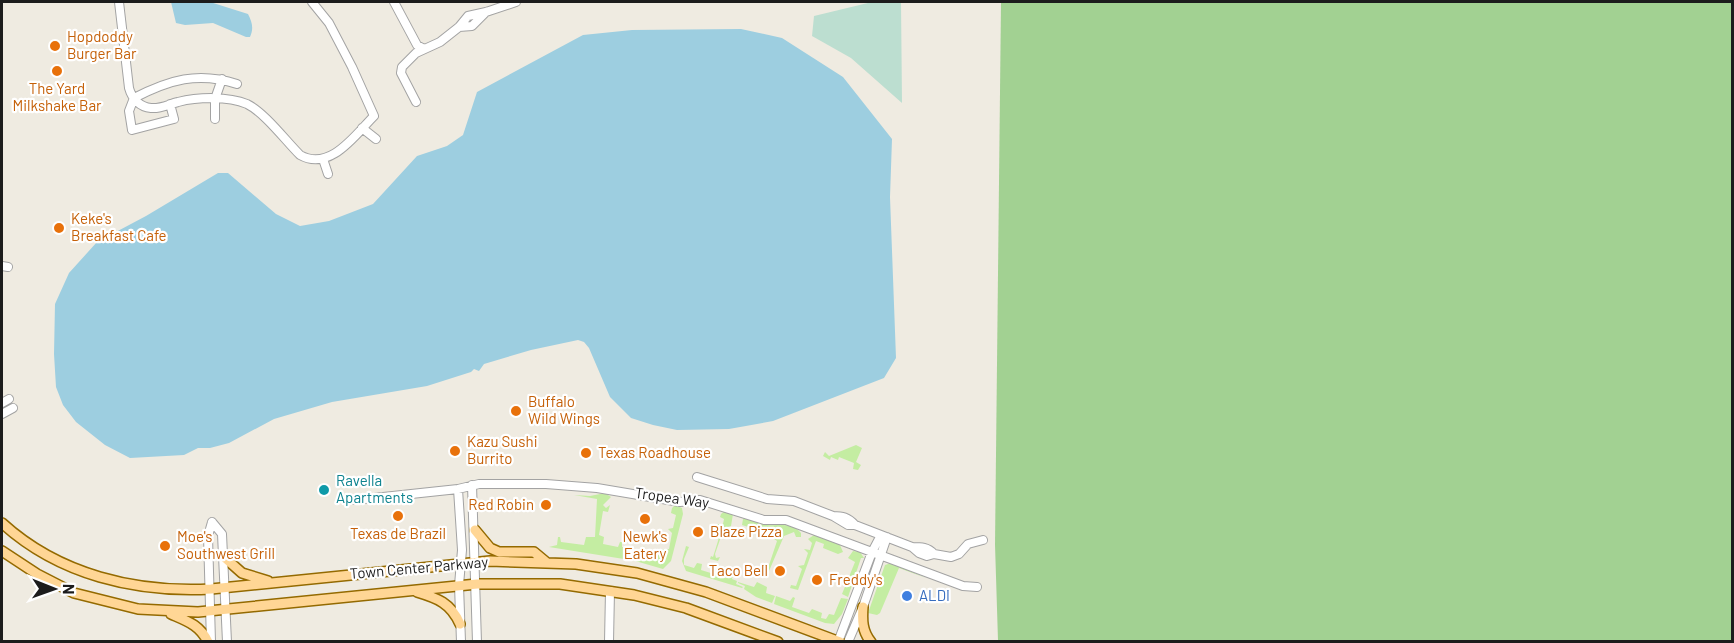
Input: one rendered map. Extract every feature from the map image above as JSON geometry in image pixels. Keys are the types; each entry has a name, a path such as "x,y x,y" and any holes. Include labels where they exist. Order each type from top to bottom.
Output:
{"main road":[{"name":"Town Center Parkway","path":"2,523 17,536 77,570 124,584 157,589 225,588 460,564 546,561 638,573 706,592 839,641"},
{"path":"475,530 490,548 499,552 534,552 546,561"},
{"name":"Town Center Parkway","path":"2,551 37,574 74,592 121,606 166,612 212,611 459,585 560,584 610,591 686,608 778,642"},
{"path":"224,557 242,573 273,582"},
{"path":"412,590 439,599 455,613 460,624"},
{"path":"863,607 862,620 871,642"},
{"path":"166,612 195,624 210,642"}],"street":[{"path":"119,2 129,88 139,104 149,108 160,108 189,100 215,99 246,103 308,160 323,159 336,153 374,116 329,22 312,2"},
{"path":"394,2 417,45 424,49"},
{"path":"416,102 401,73 402,67 416,53 440,42 459,27 468,16 516,2"},
{"path":"170,104 174,119 132,130 129,111 134,98 156,87 178,80 204,77 237,84"},
{"path":"215,119 215,99 222,79"},
{"path":"362,128 376,139"},
{"path":"323,159 328,174"},
{"path":"2,414 13,408"},
{"path":"697,477 767,499 794,501 833,516 843,516 855,525 912,547 921,546 934,554 956,556 968,544 983,540"},
{"name":"Tropea Way","path":"355,500 500,483 569,485 680,502 700,500 764,520 786,520 963,586 976,587"},
{"path":"472,485 477,584 477,642"},
{"path":"458,489 462,550 459,585 461,642"},
{"path":"210,642 212,611 208,536 212,522 222,534 227,642"},
{"path":"839,641 872,552 884,536"},
{"path":"848,642 882,556 884,536"},
{"path":"609,642 610,591"}],"green space":[{"path":"872,2 901,2 902,103 851,58 812,36 814,16"},
{"path":"1001,2 1732,2 1732,641 998,641 995,545"},
{"path":"856,445 862,448 856,462 861,465 858,470 853,469 854,463 839,457 838,460 831,457 830,460 823,456 825,452 829,456"},
{"path":"605,493 611,497 603,505 606,508 610,505 608,512 603,511 599,535 604,537 603,544 618,547 622,542 622,547 632,550 630,560 549,547 557,545 558,537 561,542 584,545 586,537 595,537 597,499 574,495 590,496"},
{"path":"675,505 682,508 683,514 671,561 663,569 632,560 634,550 642,551 644,546 645,552 661,555 663,549 669,549 672,533 668,529 673,528 676,515 671,513"},
{"path":"725,511 733,514 731,526 724,528 715,554 716,558 720,557 718,561 710,559 711,556 713,557 722,528 717,524 723,524 724,519 720,517"},
{"path":"747,518 764,525 793,527 801,533 801,537 796,537 794,532 784,536 766,578 760,574 766,574 777,541 773,538 774,532 766,530 764,532 742,525 743,519"},
{"path":"814,535 840,545 843,552 838,554 823,548 824,544 816,541 798,590 790,588 791,585 796,586 802,569 798,566 804,565 808,553 804,549 810,550 812,543 808,539"},
{"path":"686,546 689,547 684,565 694,568 697,563 702,564 701,570 727,578 728,573 733,574 732,579 743,587 686,571 682,561"},
{"path":"853,551 860,552 864,558 861,558 848,597 842,594 855,562 848,558"},
{"path":"891,563 926,578 899,568 880,613 877,615 868,613 885,565"},
{"path":"738,582 754,587 757,582 767,587 766,593 775,596 772,603 756,597"},
{"path":"776,596 790,601 793,597 795,598 792,607 809,613 812,609 822,613 821,618 826,619 829,614 834,615 841,598 848,599 842,614 834,624 825,623 774,604"}],"water":[{"path":"171,2 210,2 248,14 252,25 250,37 213,23 185,25 176,23"},
{"path":"741,29 782,38 843,77 892,139 890,197 896,358 884,378 773,421 729,429 677,430 631,418 610,397 589,348 584,342 578,340 531,350 484,364 479,371 474,369 471,372 427,386 332,402 274,419 229,443 210,448 198,448 184,455 130,458 105,445 76,422 63,405 56,387 55,304 69,273 97,242 218,173 228,173 276,214 300,226 329,221 373,204 417,156 447,146 463,135 477,92 583,35 632,30"}],"place":[{"name":"Hopdoddy Burger Bar","path":"55,46"},
{"name":"The Yard Milkshake Bar","path":"57,71"},
{"name":"Keke's Breakfast Cafe","path":"59,228"},
{"name":"Buffalo Wild Wings","path":"516,411"},
{"name":"Kazu Sushi Burrito","path":"455,451"},
{"name":"Texas Roadhouse","path":"586,453"},
{"name":"Ravella Apartments","path":"324,490"},
{"name":"Red Robin","path":"546,505"},
{"name":"Texas de Brazil","path":"398,516"},
{"name":"Newk's Eatery","path":"645,519"},
{"name":"Blaze Pizza","path":"698,532"},
{"name":"Moe's Southwest Grill","path":"165,546"},
{"name":"Taco Bell","path":"780,571"},
{"name":"Freddy's","path":"817,580"},
{"name":"ALDI","path":"907,596"}]}
